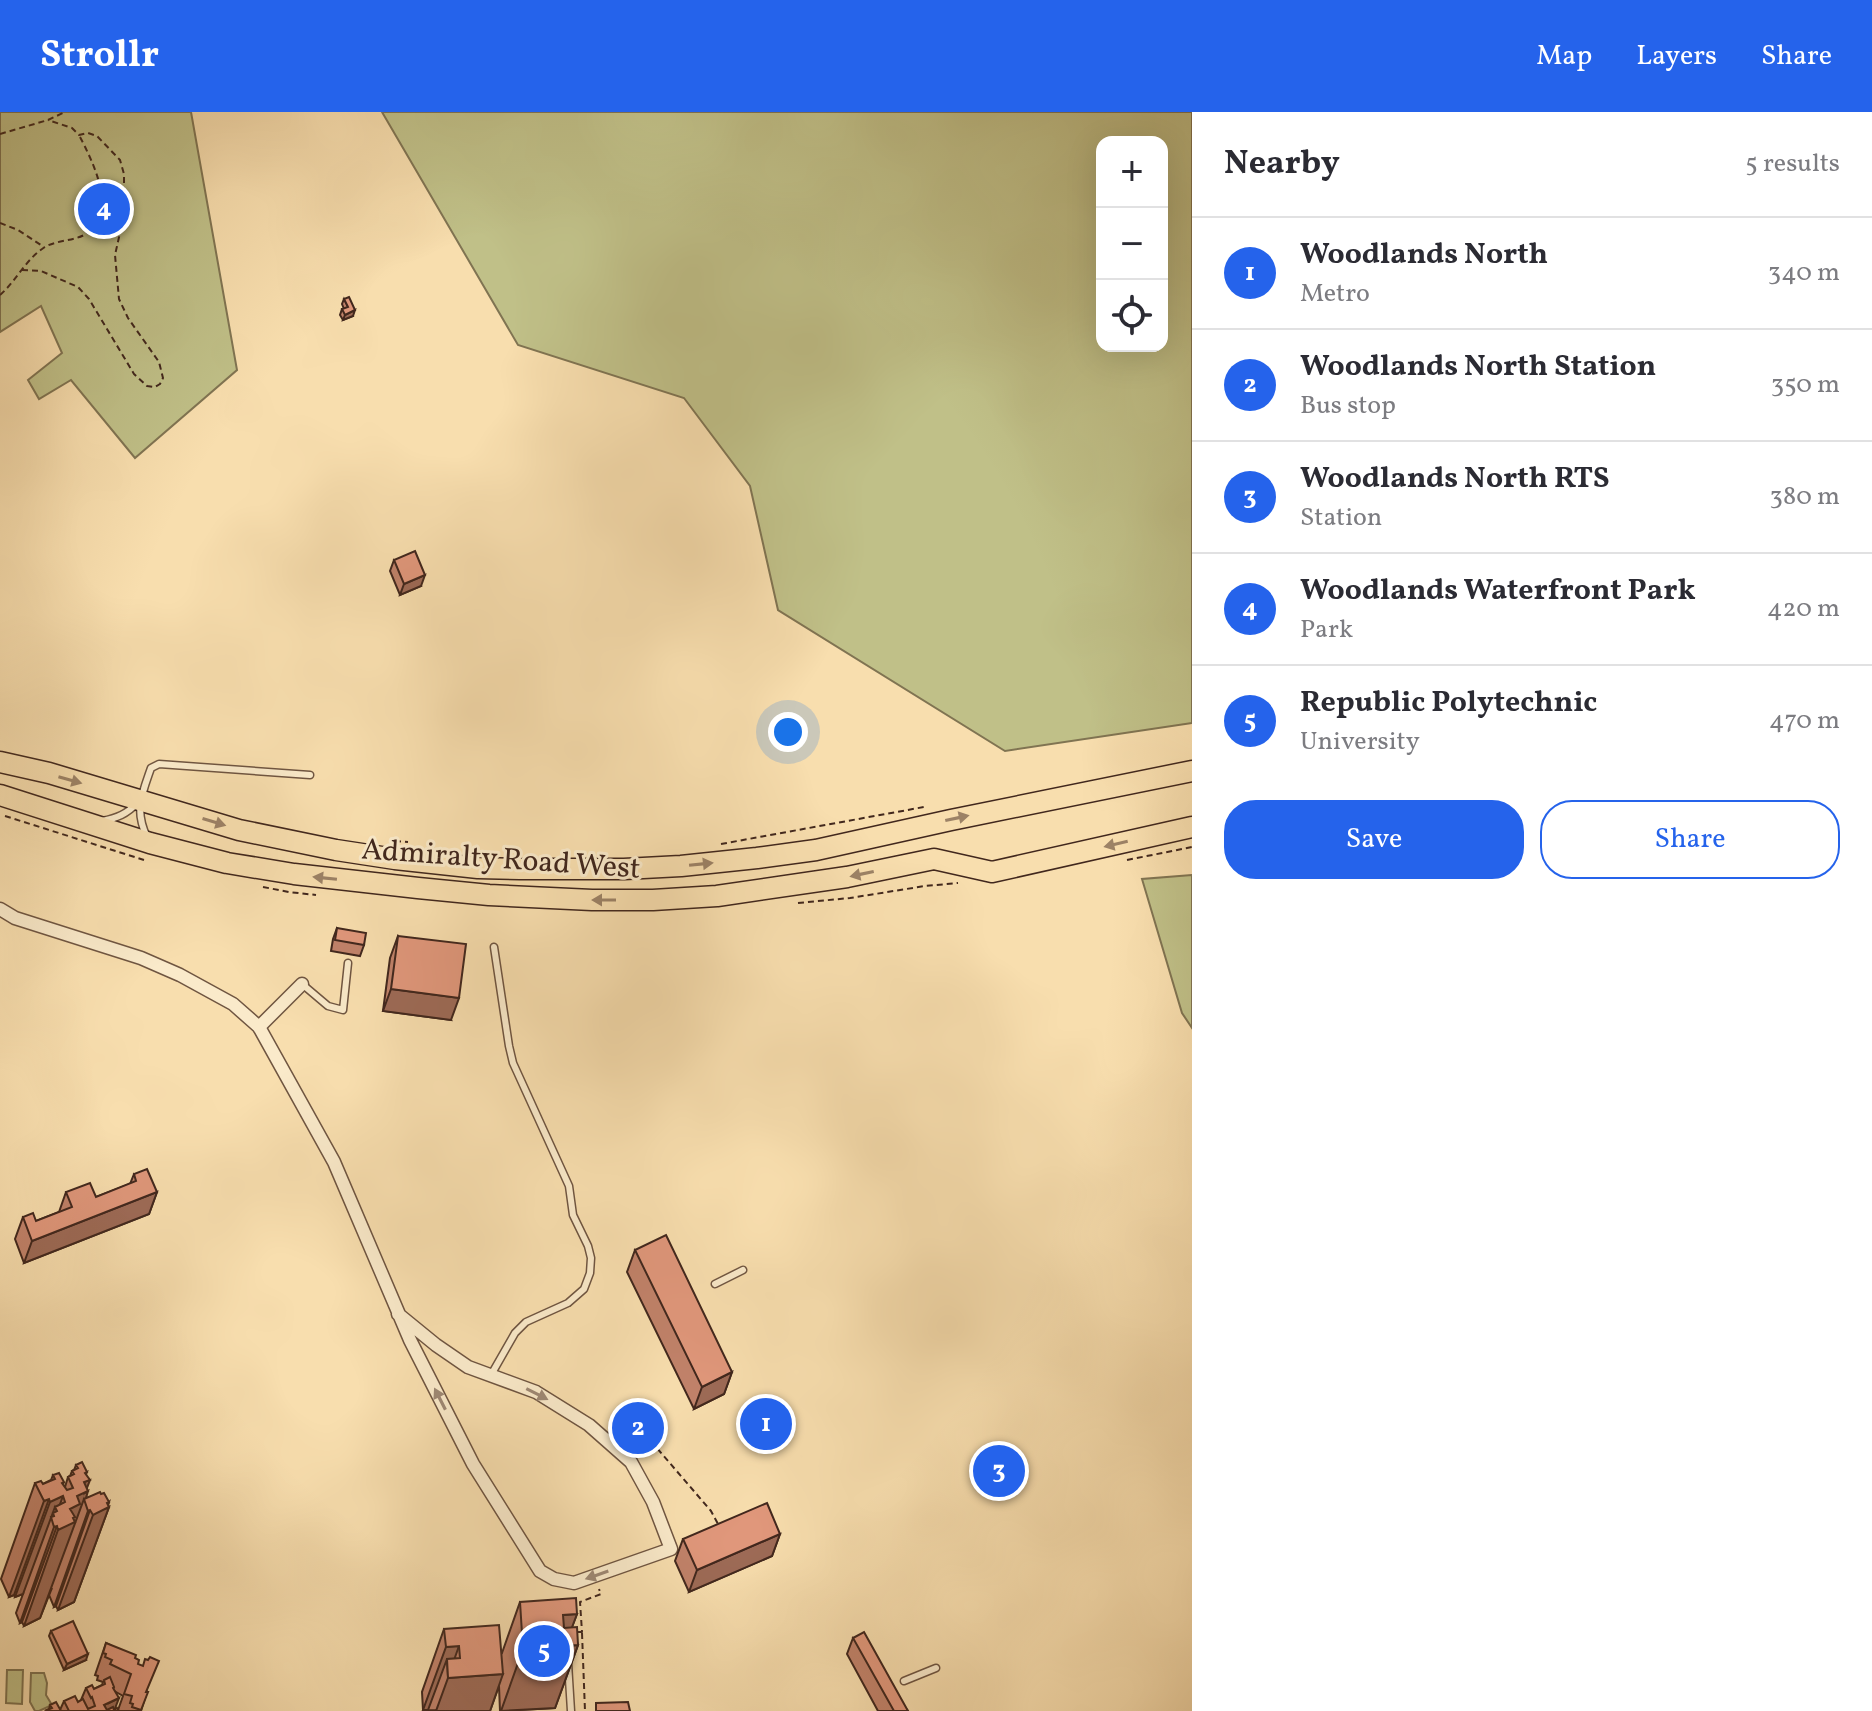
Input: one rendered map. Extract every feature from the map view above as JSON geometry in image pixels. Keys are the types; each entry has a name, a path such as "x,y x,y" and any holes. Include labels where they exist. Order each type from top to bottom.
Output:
{"main road":[{"name":"Admiralty Road West","path":"0,762 49,773 239,830 336,850 478,868 624,869 742,860 816,850 1190,772"},
{"name":"Admiralty Road West","path":"0,795 150,843 227,863 309,876 489,895 592,900 717,896 812,883 934,859 992,872 1192,827"}],"street":[{"path":"0,909 15,918 141,958 180,975 233,1004 259,1027 334,1162 398,1314 473,1464 540,1571 554,1579 574,1583 671,1549 653,1502 631,1462 589,1425 536,1392 468,1367 398,1314"},
{"path":"259,1027 302,984"}],"lane":[{"path":"92,823 117,818 130,811 140,800 151,768 159,764 310,775"},
{"path":"140,800 142,826 150,843"},
{"path":"491,1375 515,1333 526,1322 568,1303 584,1289 591,1258 573,1215 569,1186 513,1063 494,947"},
{"path":"302,984 328,1006 343,1010 348,963"},
{"path":"715,1284 743,1270"},
{"path":"565,1656 571,1711"},
{"path":"904,1681 936,1668"}],"path":[{"path":"0,134 65,112"},
{"path":"0,295 44,247 87,234 98,223 103,204 93,162 72,128 48,120"},
{"path":"22,270 41,271 78,287 94,306 134,374 147,386 160,384 163,378 159,362 128,318 119,299 115,255 124,215 124,174 120,160 97,136 88,133 79,135"},
{"path":"0,223 18,230 44,247"},
{"path":"714,845 930,806"},
{"path":"384,840 412,843"},
{"path":"582,1632 585,1711"}],"green space":[{"path":"0,112 191,112 237,370 135,458 71,380 39,399 28,380 62,353 41,306 0,332"},
{"path":"382,112 1192,112 1192,723 1005,751 778,610 750,486 684,398 518,345"},
{"path":"1192,875 1192,1028 1182,1013 1142,879"},
{"path":"7,1670 23,1670 22,1704 6,1703"},
{"path":"31,1673 44,1673 46,1695 52,1705 39,1711 35,1711 30,1702"}],"building":[{"path":"349,297 355,310 345,315 342,309 348,307 344,299"},
{"path":"415,551 425,575 404,584 394,560"},
{"path":"337,928 366,933 364,945 335,940"},
{"path":"398,936 466,944 459,998 391,989"},
{"path":"147,1169 157,1192 32,1241 23,1217 33,1213 36,1221 72,1207 66,1192 90,1183 96,1197 136,1181 134,1174"},
{"path":"666,1235 732,1372 702,1387 635,1250"},
{"path":"82,1462 90,1480 84,1482 88,1491 77,1496 80,1504 70,1509 75,1522 58,1530 51,1517 57,1511 55,1507 65,1502 63,1496 50,1502 49,1499 44,1501 35,1483 41,1481 43,1484 55,1479 53,1475 59,1473 67,1490 73,1488 68,1477"},
{"path":"104,1493 109,1507 93,1515 84,1499"},
{"path":"767,1503 780,1534 697,1570 683,1539"},
{"path":"576,1598 577,1614 563,1615 564,1628 577,1627 578,1645 523,1649 520,1602"},
{"path":"73,1621 88,1654 67,1664 51,1631"},
{"path":"499,1625 503,1674 448,1678 447,1659 460,1658 459,1646 446,1647 444,1629"},
{"path":"864,1632 908,1711 894,1711 853,1638"},
{"path":"106,1643 136,1655 138,1664 143,1666 145,1659 150,1657 159,1661 141,1710 132,1707 132,1696 124,1694 131,1674 110,1664 112,1660 103,1653"},
{"path":"110,1677 119,1698 104,1705 107,1710 113,1707 119,1711 69,1711 64,1701 75,1696 78,1702 83,1699 88,1709 95,1706 86,1688 92,1685 94,1689 105,1684 104,1680"},
{"path":"56,1702 61,1711 45,1711 52,1708 50,1705"},
{"path":"628,1702 630,1711 596,1711 596,1703"}],"place":[{"name":"Woodlands Waterfront Park","path":"104,209"},
{"name":"Woodlands North","path":"766,1424"},
{"name":"Woodlands North Station","path":"638,1428"},
{"name":"Woodlands North RTS","path":"999,1471"},
{"name":"Republic Polytechnic","path":"544,1651"}]}
